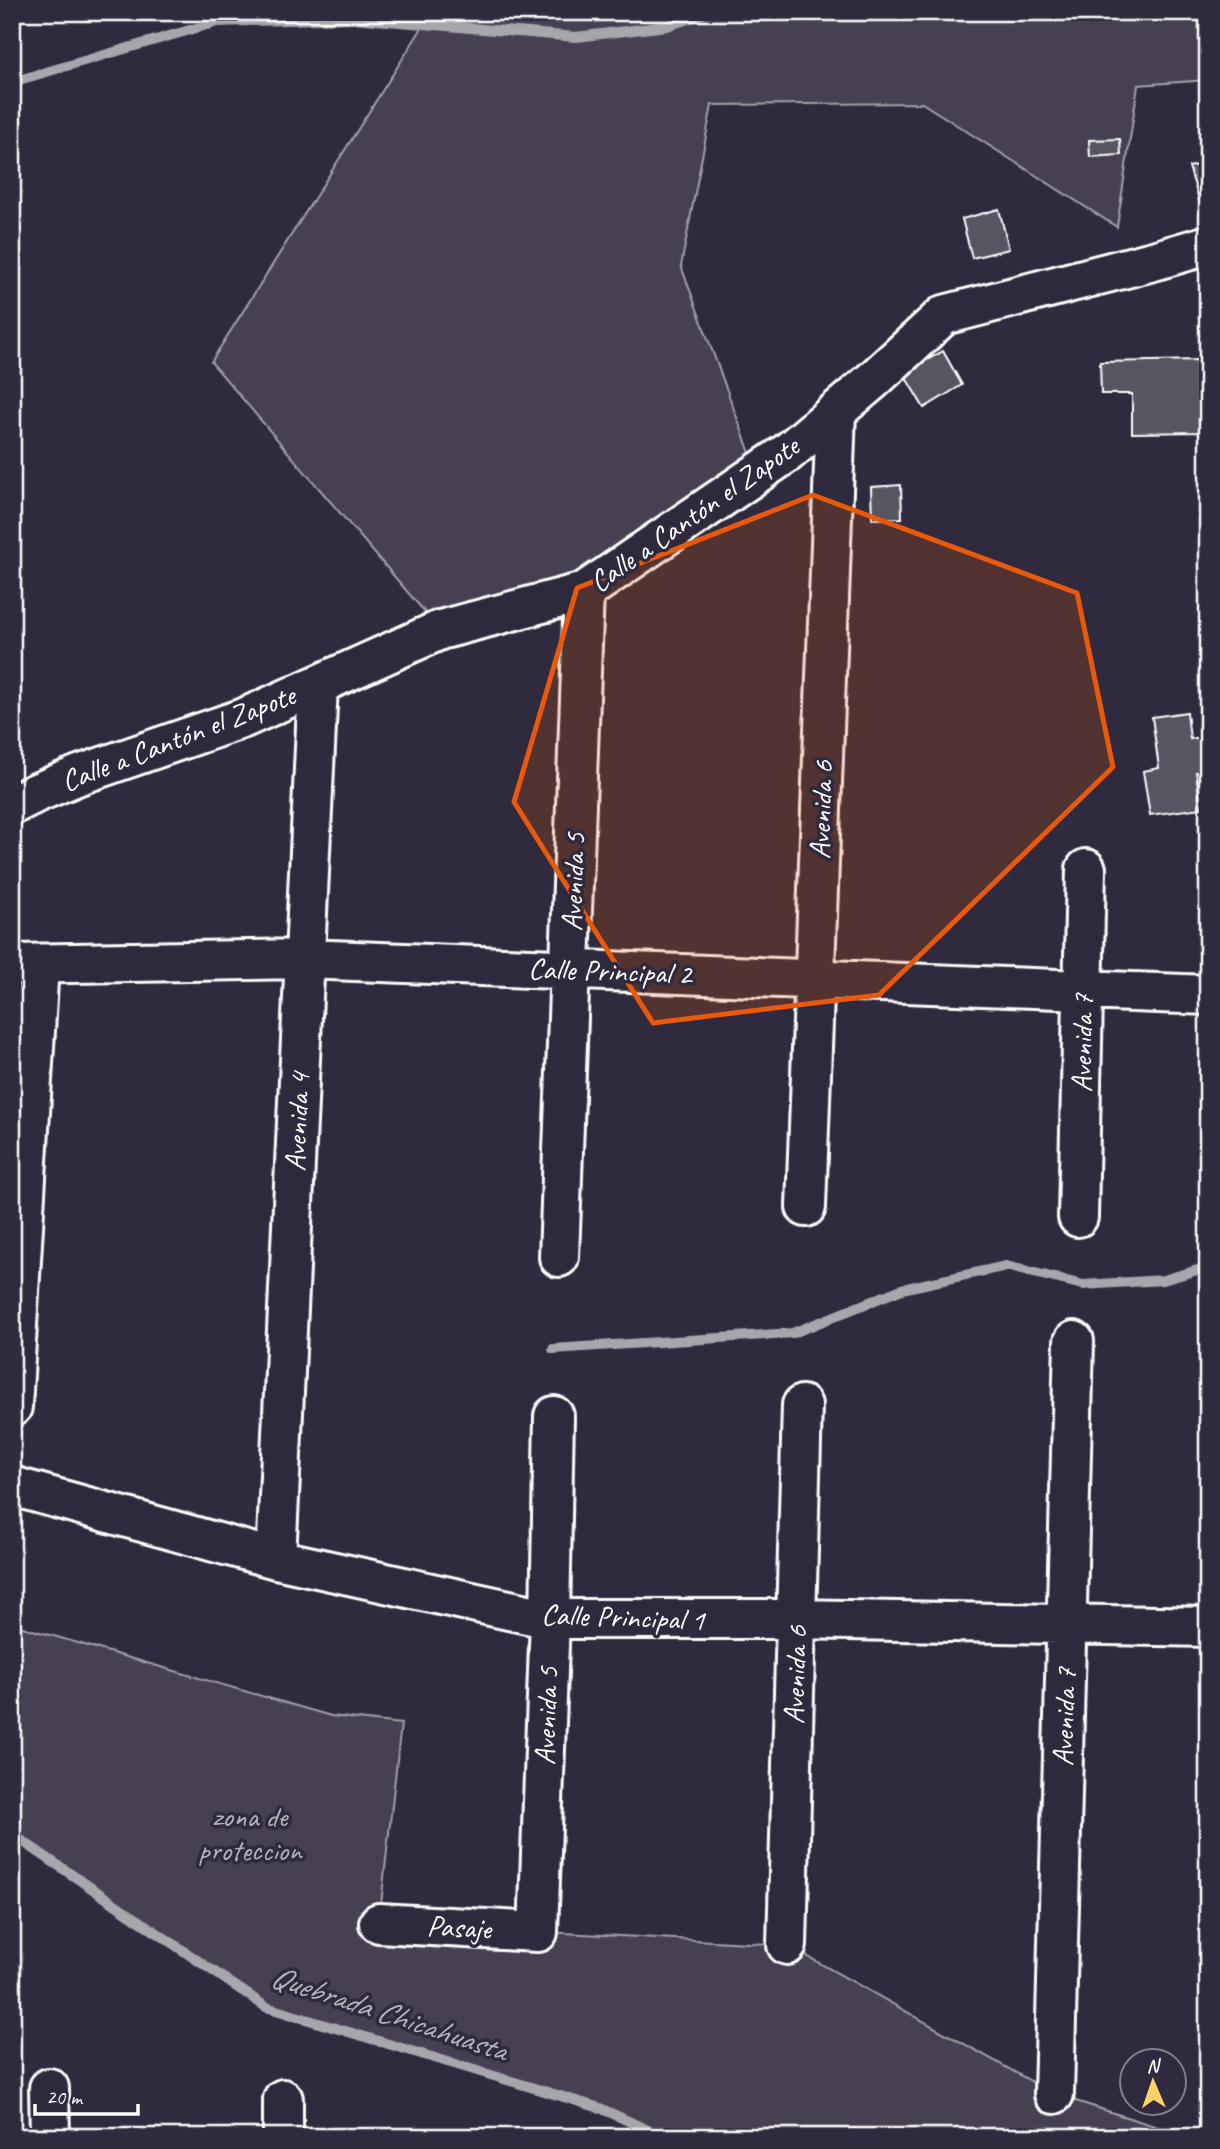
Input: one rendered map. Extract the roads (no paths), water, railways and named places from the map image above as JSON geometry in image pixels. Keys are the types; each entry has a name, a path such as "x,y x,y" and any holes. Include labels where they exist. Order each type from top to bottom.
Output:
{"street":[{"name":"Calle a Cantón el Zapote","path":"24,799 79,775 244,718 440,630 583,592 788,453 944,315 1208,245"},
{"name":"Avenida 6","path":"807,1207 836,412"},
{"name":"Avenida 5","path":"559,1257 583,592"},
{"name":"Avenida 4","path":"276,1559 318,685"},
{"name":"Avenida 7","path":"1078,1217 1086,869"},
{"name":"Calle Principal 2","path":"26,964 305,959 1208,995"},
{"path":"12,1407 26,964"},
{"name":"Avenida 7","path":"1054,2094 1074,1341"},
{"name":"Avenida 6","path":"787,1945 802,1405"},
{"name":"Avenida 5","path":"538,1932 550,1619 554,1416"},
{"name":"Calle Principal 1","path":"12,1486 276,1559 550,1619 796,1619 1208,1627"},
{"name":"Pasaje","path":"379,1923 538,1932"},
{"path":"49,2088 50,2137"},
{"path":"283,2099 283,2137"}],"waterway":[{"path":"12,82 217,22 352,18 576,37 667,26 709,12"},
{"path":"553,1349 793,1333 902,1289 1006,1266 1083,1285 1163,1280 1208,1267"},
{"name":"Quebrada Chicahuasta","path":"12,1834 266,2007 600,2108 663,2137"}],"park label":[{"name":"zona de proteccion","path":"250,1833"}]}
